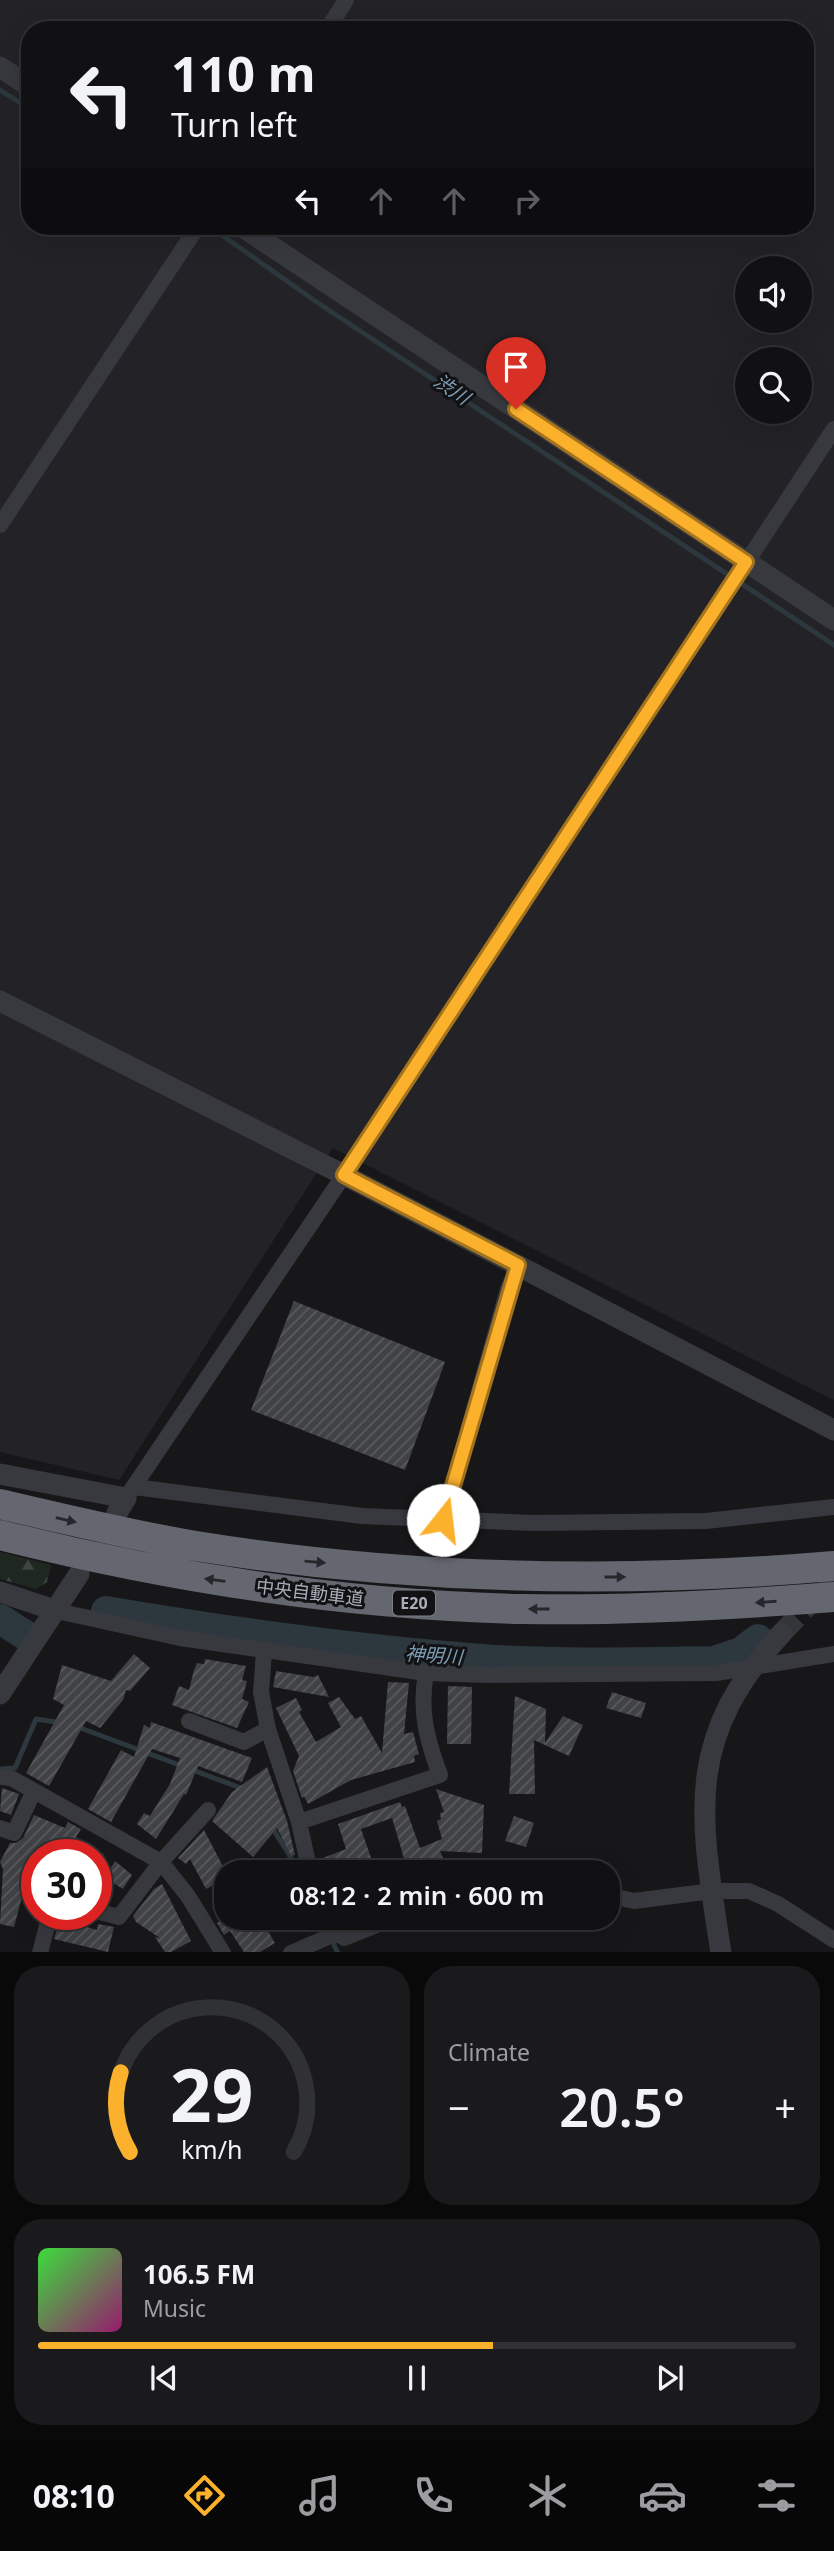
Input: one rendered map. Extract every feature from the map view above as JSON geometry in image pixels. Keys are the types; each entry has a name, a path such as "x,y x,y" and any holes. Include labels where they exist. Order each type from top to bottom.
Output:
{"highway":[{"name":"中央自動車道","path":"0,1504 195,1546 304,1561 422,1572 533,1577 639,1577 834,1566"},
{"name":"中央自動車道","path":"0,1535 77,1555 186,1576 409,1603 521,1609 639,1609 834,1597"}],"street":[{"path":"333,21 346,0"},
{"path":"0,67 21,81"},
{"path":"0,525 192,235"},
{"path":"254,235 744,565 834,620"},
{"path":"126,1500 344,1175 834,429"},
{"path":"0,1001 344,1175 834,1430"},
{"path":"443,1520 518,1265"},
{"path":"0,1474 126,1500 362,1517 534,1523 706,1521 834,1507"},
{"path":"0,1694 79,1574"},
{"path":"0,1592 57,1611 180,1638 426,1673 716,1673 751,1665 834,1654"},
{"path":"721,1952 704,1843 707,1772 722,1719 751,1665 782,1633"},
{"path":"264,1652 261,1692 268,1729 299,1822 306,1860"},
{"path":"299,1822 440,1775 424,1723 426,1673"},
{"path":"189,1721 244,1742 268,1729"},
{"path":"0,1777 11,1779 34,1791 161,1862 188,1896 223,1952"},
{"path":"0,1828 14,1833 34,1791"},
{"path":"112,1915 119,1917 161,1862 208,1810"},
{"path":"620,1898 634,1901 712,1891 749,1891 778,1904 834,1940"},
{"path":"40,1952 46,1930"},
{"path":"291,1952 325,1930"},
{"path":"337,1930 344,1938 364,1930"}],"shaded area":[{"path":"0,0 834,0 834,1400 333,1148 119,1480 0,1452"}],"green space":[{"path":"0,1552 51,1565 47,1582 36,1589 0,1579"}],"building":[{"path":"294,1301 445,1362 405,1470 251,1410"},
{"path":"134,1654 150,1668 130,1691 126,1690 123,1700 100,1728 86,1721 49,1786 26,1773 64,1705 53,1699 62,1665 111,1681"},
{"path":"205,1659 246,1666 242,1680 247,1681 242,1699 249,1702 237,1728 172,1705 179,1686 189,1690 197,1663 204,1664"},
{"path":"276,1671 313,1677 318,1675 329,1697 273,1687"},
{"path":"388,1682 409,1683 404,1734 413,1732 419,1754 414,1756 415,1762 351,1780 308,1804 304,1796 302,1798 293,1771 299,1756 276,1708 296,1698 302,1710 299,1712 316,1742 341,1727 328,1703 339,1697 355,1719 361,1716 382,1753"},
{"path":"448,1686 472,1687 471,1744 447,1744"},
{"path":"612,1692 646,1703 641,1718 606,1708"},
{"path":"515,1696 546,1709 545,1743 563,1716 583,1725 569,1756 534,1740 535,1794 509,1794"},
{"path":"151,1722 252,1758 242,1782 198,1766 186,1795 184,1794 156,1839 137,1824 144,1813 150,1816 170,1784 180,1758 152,1749 111,1822 88,1809 121,1750 134,1757 144,1725 150,1728"},
{"path":"267,1767 287,1821 295,1855 291,1856 277,1828 253,1857 212,1821 232,1792"},
{"path":"2,1788 19,1794 11,1815 0,1811"},
{"path":"436,1789 484,1805 482,1853 440,1851 444,1860 404,1860 392,1818 361,1829 372,1860 318,1860 346,1849 338,1824 400,1802 402,1807 405,1806 420,1848 442,1839 437,1821 441,1819 440,1813 444,1812"},
{"path":"34,1815 65,1828 68,1822 81,1829 76,1837 79,1839 23,1838"},
{"path":"514,1816 534,1823 526,1847 505,1841"},
{"path":"204,1830 220,1860 214,1860 214,1885 206,1889 190,1859 186,1864 178,1858"},
{"path":"21,1839 21,1901 14,1927 0,1924 3,1869 0,1862 10,1843"},
{"path":"115,1861 132,1875 123,1889 112,1882 112,1866"},
{"path":"162,1884 191,1941 171,1952 165,1952 155,1937 160,1938 136,1922 133,1916 154,1889"},
{"path":"114,1927 108,1952 54,1939 57,1930 112,1930"},
{"path":"221,1930 270,1930 275,1943 260,1952 244,1952 230,1931 224,1935"}],"waterway":[{"name":"渋川","path":"0,90 21,103"},
{"name":"渋川","path":"222,235 318,303 834,645"},
{"name":"神明川","path":"106,1611 252,1634 496,1660 714,1661 741,1652 758,1639"},
{"name":"神明川","path":"0,1619 25,1635"},
{"path":"0,1769 15,1768 36,1719 62,1723"},
{"path":"78,1727 246,1790"},
{"path":"271,1826 292,1860"},
{"path":"334,1945 338,1952"}],"tunnel":[{"path":"782,1633 834,1578"}],"route":[{"path":"443,1520 508,1289 518,1265 344,1175 746,562 516,409"}]}
